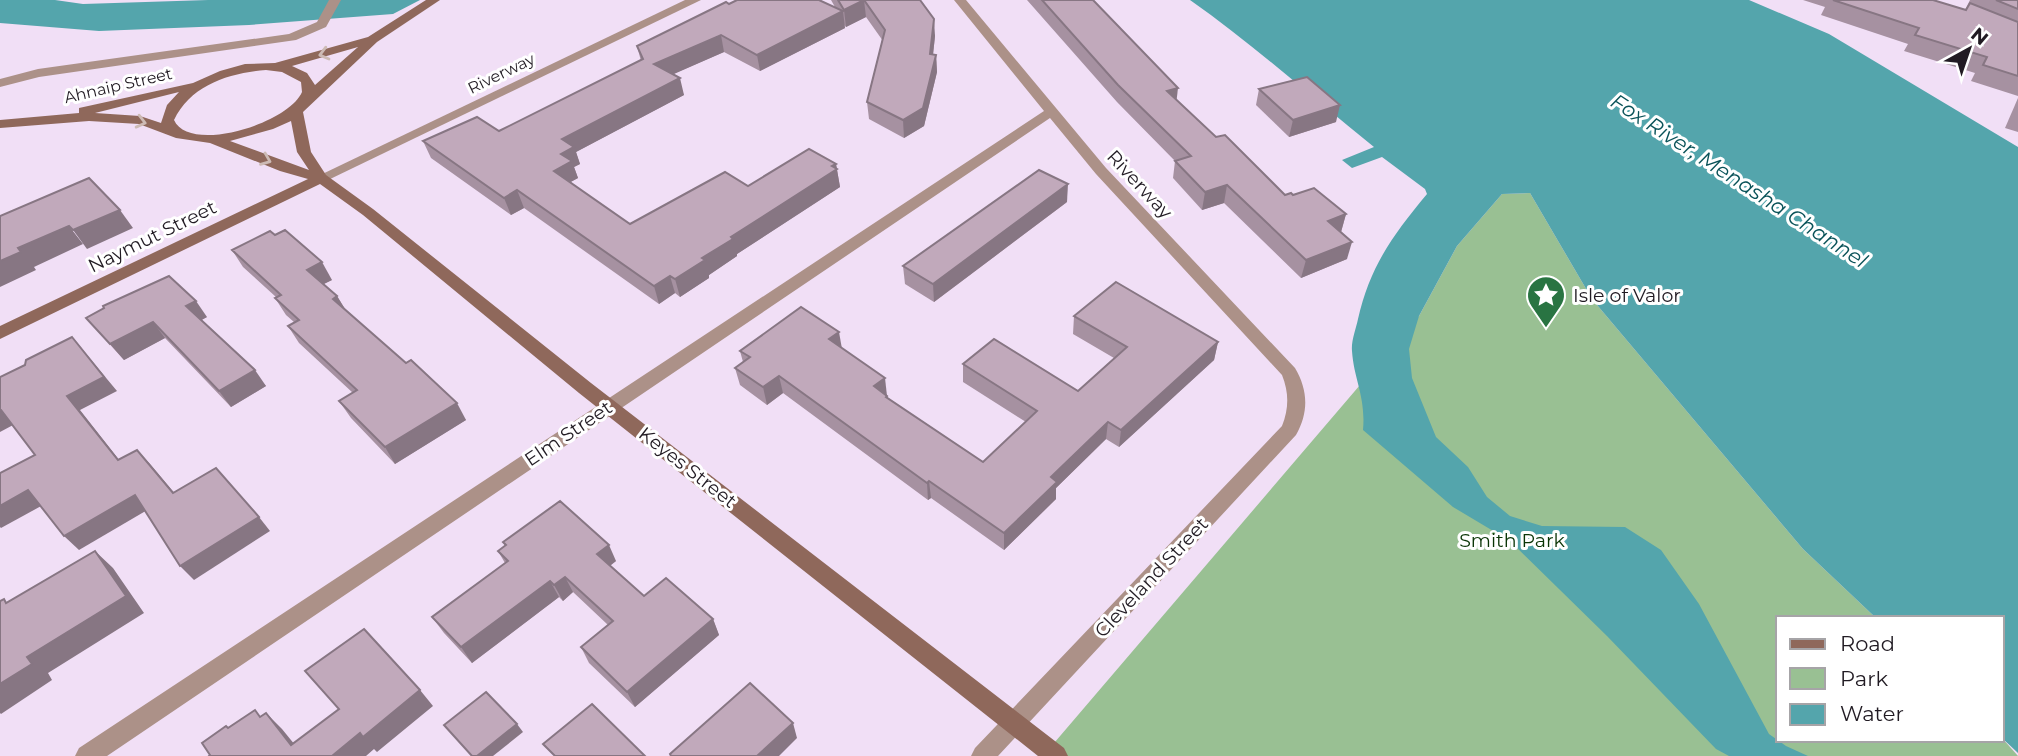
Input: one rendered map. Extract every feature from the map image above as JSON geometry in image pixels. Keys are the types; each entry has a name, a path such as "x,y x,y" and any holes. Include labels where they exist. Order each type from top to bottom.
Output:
{"street":[{"path":"0,83 37,73 292,37 322,24 335,0"},
{"path":"212,139 259,130 300,105 353,60 373,39 434,0"},
{"name":"Riverway","path":"321,178 695,0"},
{"name":"Riverway","path":"960,0 1101,171 1289,372 1296,388"},
{"name":"Ahnaip Street","path":"50,119 195,85 232,72 274,67 373,39"},
{"name":"Keyes Street","path":"274,67 302,75 308,82 309,91 300,105 304,152 321,178"},
{"path":"181,135 171,129 167,120 169,110 195,85"},
{"name":"Elm Street","path":"87,756 1051,112"},
{"name":"Ahnaip Street","path":"0,124 50,119 132,119 181,135 212,139"},
{"name":"Keyes Street","path":"212,139 285,168 321,178 368,212 609,406 1056,756"},
{"name":"Naymut Street","path":"0,332 321,178"},
{"name":"Cleveland Street","path":"983,756 1290,430 1298,411 1296,388"}],"green space":[{"name":"Smith Park","path":"1530,193 1592,299 1803,549 1874,616 1776,616 1776,742 2004,740 2018,756 1043,756 1419,316 1457,246 1502,194"}],"water":[{"path":"0,0 55,0 83,4 208,0 420,0 393,14 249,25 99,31 0,23"},
{"name":"Fox River, Menasha Channel","path":"1190,0 1749,0 1829,34 2018,147 2018,753 2004,740 2004,616 1874,616 1803,549 1592,299 1530,193 1502,194 1457,246 1419,316 1409,349 1412,378 1436,437 1468,467 1487,497 1510,516 1542,526 1625,527 1661,550 1699,604 1769,734 1776,742 1808,756 1729,756 1716,749 1510,541 1453,507 1363,430 1363,408 1352,343 1363,300 1384,252 1427,194 1425,189 1382,157 1352,168 1342,160 1374,147"}],"building":[{"path":"737,0 819,0 843,11 757,55 721,35 654,64 680,78 562,139 574,147 561,154 572,161 554,171 630,224 725,172 748,186 809,149 836,164 832,166 837,169 731,237 733,239 675,279 670,276 654,286 517,190 504,198 423,141 477,117 499,131 643,59 637,46 726,2 729,4"},
{"path":"838,0 864,0 844,10"},
{"path":"864,0 920,0 934,19 930,54 936,55 923,108 903,120 867,102 885,30"},
{"path":"1042,0 1093,0 1178,88 1167,91 1216,137 1225,135 1285,195 1314,188 1346,214 1328,221 1352,242 1306,260 1227,185 1205,192 1175,161 1191,156 1118,85"},
{"path":"1833,0 1933,0 1966,10 1970,3 2018,22 2018,76 1983,65 1987,57 1915,35 1919,28"},
{"path":"1996,0 2018,0 2018,9"},
{"path":"1307,77 1340,105 1293,120 1259,89"},
{"path":"1039,170 1068,184 933,284 903,266"},
{"path":"89,178 120,210 73,230 69,226 18,248 21,252 0,261 0,216"},
{"path":"285,230 322,262 307,270 337,296 333,299 406,363 411,360 457,403 385,447 339,401 357,390 288,326 299,320 275,298 281,295 232,250 270,231 275,235"},
{"path":"169,276 196,301 186,306 255,370 219,391 153,322 110,344 86,318 104,308 103,306"},
{"path":"1116,282 1218,342 1121,430 1108,422 1051,477 1057,482 1004,533 929,481 927,483 779,376 763,387 735,368 750,357 740,351 801,307 839,332 829,339 885,378 874,386 886,397 983,462 1037,411 963,364 994,339 1078,391 1127,347 1074,316"},
{"path":"72,337 104,377 67,396 118,460 137,450 173,493 216,468 259,517 180,566 135,495 64,536 28,490 0,506 0,473 35,455 0,410 0,377 25,365 26,360"},
{"path":"560,501 609,545 597,554 644,596 666,578 713,619 627,692 581,647 613,621 565,577 554,585 550,581 461,647 432,617 508,561 498,551 506,545 503,542"},
{"path":"95,551 126,596 27,657 32,664 0,684 0,601 4,599 6,603"},
{"path":"364,629 420,690 363,737 360,733 332,756 209,756 202,743 255,710 260,717 266,713 291,745 339,709 305,671"},
{"path":"750,683 793,723 757,756 671,756 670,754"},
{"path":"486,692 517,724 477,756 472,756 444,725"},
{"path":"592,704 645,756 555,756 543,744"}],"place":[{"name":"Isle of Valor","path":"1546,329"}]}
